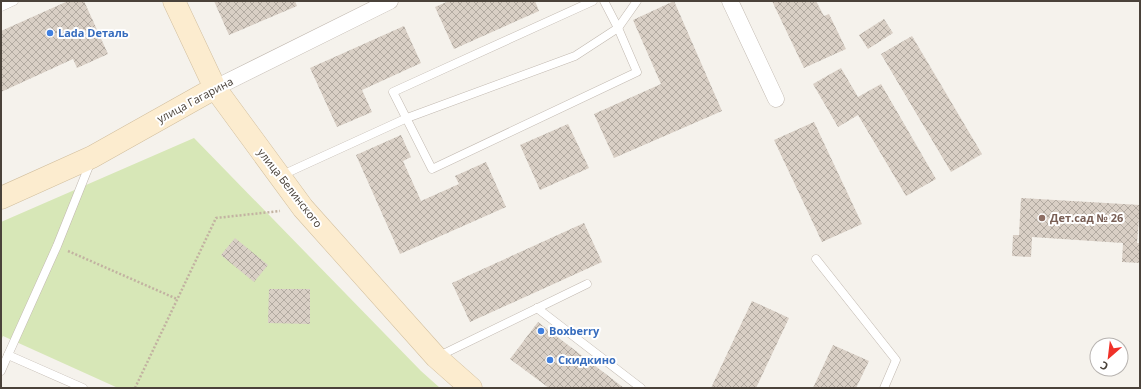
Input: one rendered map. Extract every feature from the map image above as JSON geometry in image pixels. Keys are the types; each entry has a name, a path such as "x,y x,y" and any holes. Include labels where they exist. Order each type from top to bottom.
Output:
{"street":[{"name":"улица Белинского","path":"174,1 215,88 303,208 436,357 471,388"},
{"name":"улица Гагарина","path":"1,198 92,157 215,88 390,1"},
{"path":"730,1 776,99"}],"lane":[{"path":"1,7 14,1"},
{"path":"593,1 393,92 432,169 637,72 618,28 604,1"},
{"path":"280,177 407,118 575,56 618,28 637,1"},
{"path":"1,371 57,246 92,157"},
{"path":"816,259 896,360 884,388"},
{"path":"436,357 587,284"},
{"path":"536,308 641,388"},
{"path":"8,355 83,388"}],"path":[{"path":"135,388 216,218 303,208"},
{"path":"57,246 177,299"}],"green space":[{"path":"194,138 421,371 440,388 118,388 3,336 1,340 1,222"}],"building":[{"path":"68,1 84,1 108,54 77,68 73,59 1,92 1,31"},
{"path":"214,1 295,1 297,6 229,35"},
{"path":"449,1 535,1 539,11 454,49 435,7"},
{"path":"674,1 722,111 614,158 594,114 661,84 633,20"},
{"path":"772,1 816,1 824,16 829,14 846,49 804,68"},
{"path":"884,19 893,33 868,49 859,35"},
{"path":"404,26 421,63 362,90 372,112 337,127 310,68"},
{"path":"912,36 982,154 951,172 881,54"},
{"path":"841,68 858,97 881,84 936,179 906,196 858,115 838,127 813,84"},
{"path":"814,122 862,224 822,242 774,140"},
{"path":"568,124 589,168 540,190 520,145"},
{"path":"401,135 411,157 403,161 421,201 459,184 455,176 486,162 506,207 400,254 356,155"},
{"path":"1021,198 1140,205 1137,243 1140,243 1140,263 1122,262 1123,243 1032,237 1031,257 1012,256 1013,235 1019,235"},
{"path":"584,223 602,262 470,322 452,283"},
{"path":"235,238 268,265 254,282 221,255"},
{"path":"269,289 310,289 310,324 268,323"},
{"path":"752,301 789,318 756,388 711,388"},
{"path":"538,322 624,388 549,388 510,359"},
{"path":"833,345 869,361 856,388 813,388"}],"place":[{"name":"Lada Dеталь","path":"50,33"},
{"name":"Дет.сад № 26","path":"1042,218"},
{"name":"Boxberry","path":"541,331"},
{"name":"Скидкино","path":"550,360"}]}
